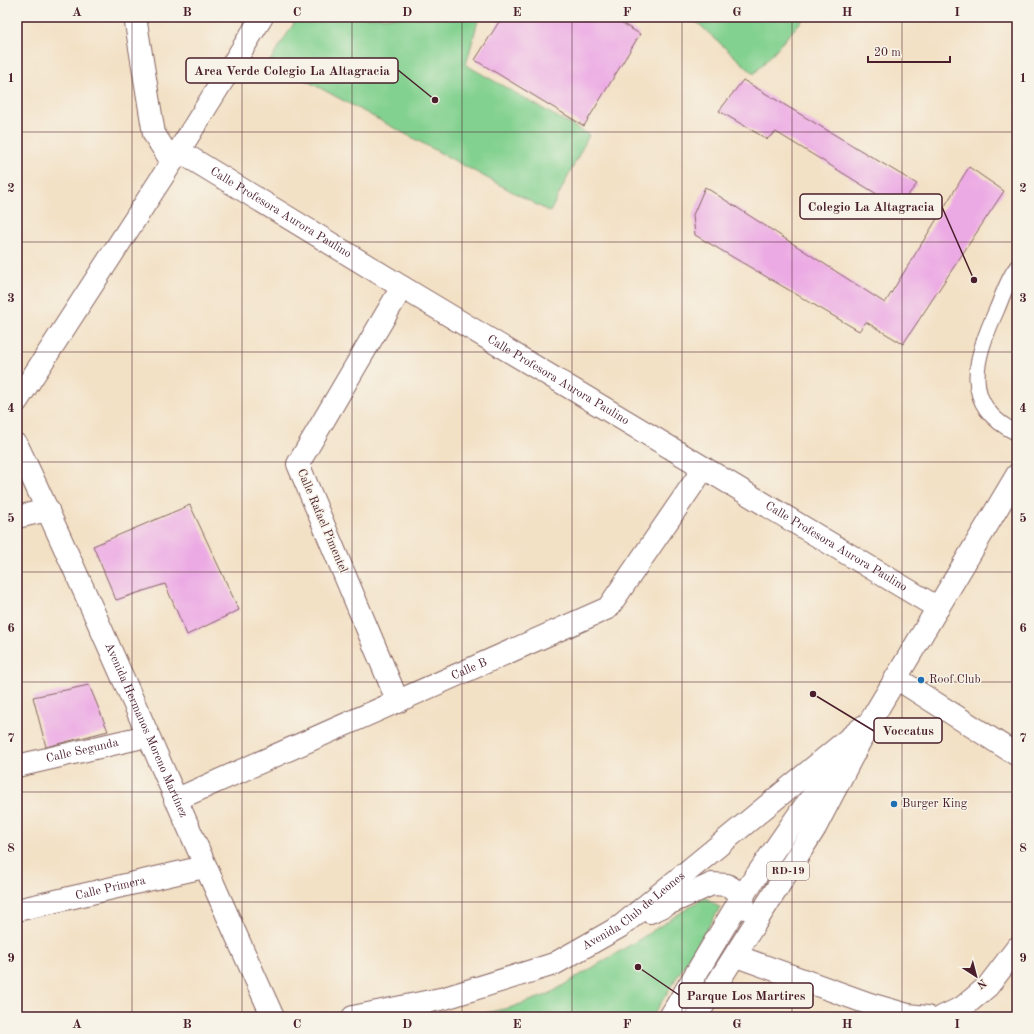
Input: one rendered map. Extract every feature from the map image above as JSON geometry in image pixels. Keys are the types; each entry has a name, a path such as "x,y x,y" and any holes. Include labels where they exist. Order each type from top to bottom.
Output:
{"street":[{"name":"Calle Profesora Aurora Paulino","path":"135,17 154,134 175,156 402,287 938,608"},
{"path":"17,402 175,156 262,17"},
{"name":"Calle Rafael Pimentel","path":"398,702 298,464 402,287"},
{"name":"Avenida Hermanos Moreno Martínez","path":"17,445 48,510 204,867 273,1017"},
{"name":"Calle B","path":"175,800 608,608 704,468"},
{"name":"RD-19","path":"696,1017 736,956 815,828 871,720 1017,475"},
{"path":"17,517 48,510"},
{"path":"896,678 1017,755"},
{"name":"RD-19","path":"670,1017 743,895 799,814 871,720"},
{"name":"Avenida Club de Leones","path":"353,1017 445,998 554,964 621,926 871,720"},
{"name":"Calle Segunda","path":"17,766 147,736"},
{"name":"Calle Primera","path":"17,910 204,867"},
{"path":"621,926 712,884 727,885 743,895 745,915 736,956 870,1004 908,1015 927,1017"},
{"path":"942,1017 963,1008 988,986 1017,948"}],"lane":[{"path":"1017,267 992,320 979,355 976,384 984,405 1008,429 1017,433"}],"green space":[{"path":"298,17 479,17 466,65 589,135 550,212 270,61"},
{"path":"691,17 805,17 754,74"},
{"path":"705,897 720,908 652,1017 466,1017 509,1008 547,995 640,939"}],"building":[{"path":"502,17 611,17 640,34 584,126 475,60"},
{"path":"743,80 917,184 898,207 776,132 767,139 719,111"},
{"path":"969,167 1004,191 903,344 866,322 859,331 695,235 693,215 705,187 885,303"},
{"path":"190,505 239,610 187,635 165,584 116,600 93,546"},
{"path":"89,685 108,731 46,747 33,697"}],"place":[{"name":"Area Verde Colegio La Altagracia","path":"435,100"},
{"name":"Colegio La Altagracia","path":"974,280"},
{"name":"Roof Club","path":"921,680"},
{"name":"Voccatus","path":"813,694"},
{"name":"Burger King","path":"894,804"},
{"name":"Parque Los Martires","path":"638,967"}]}
